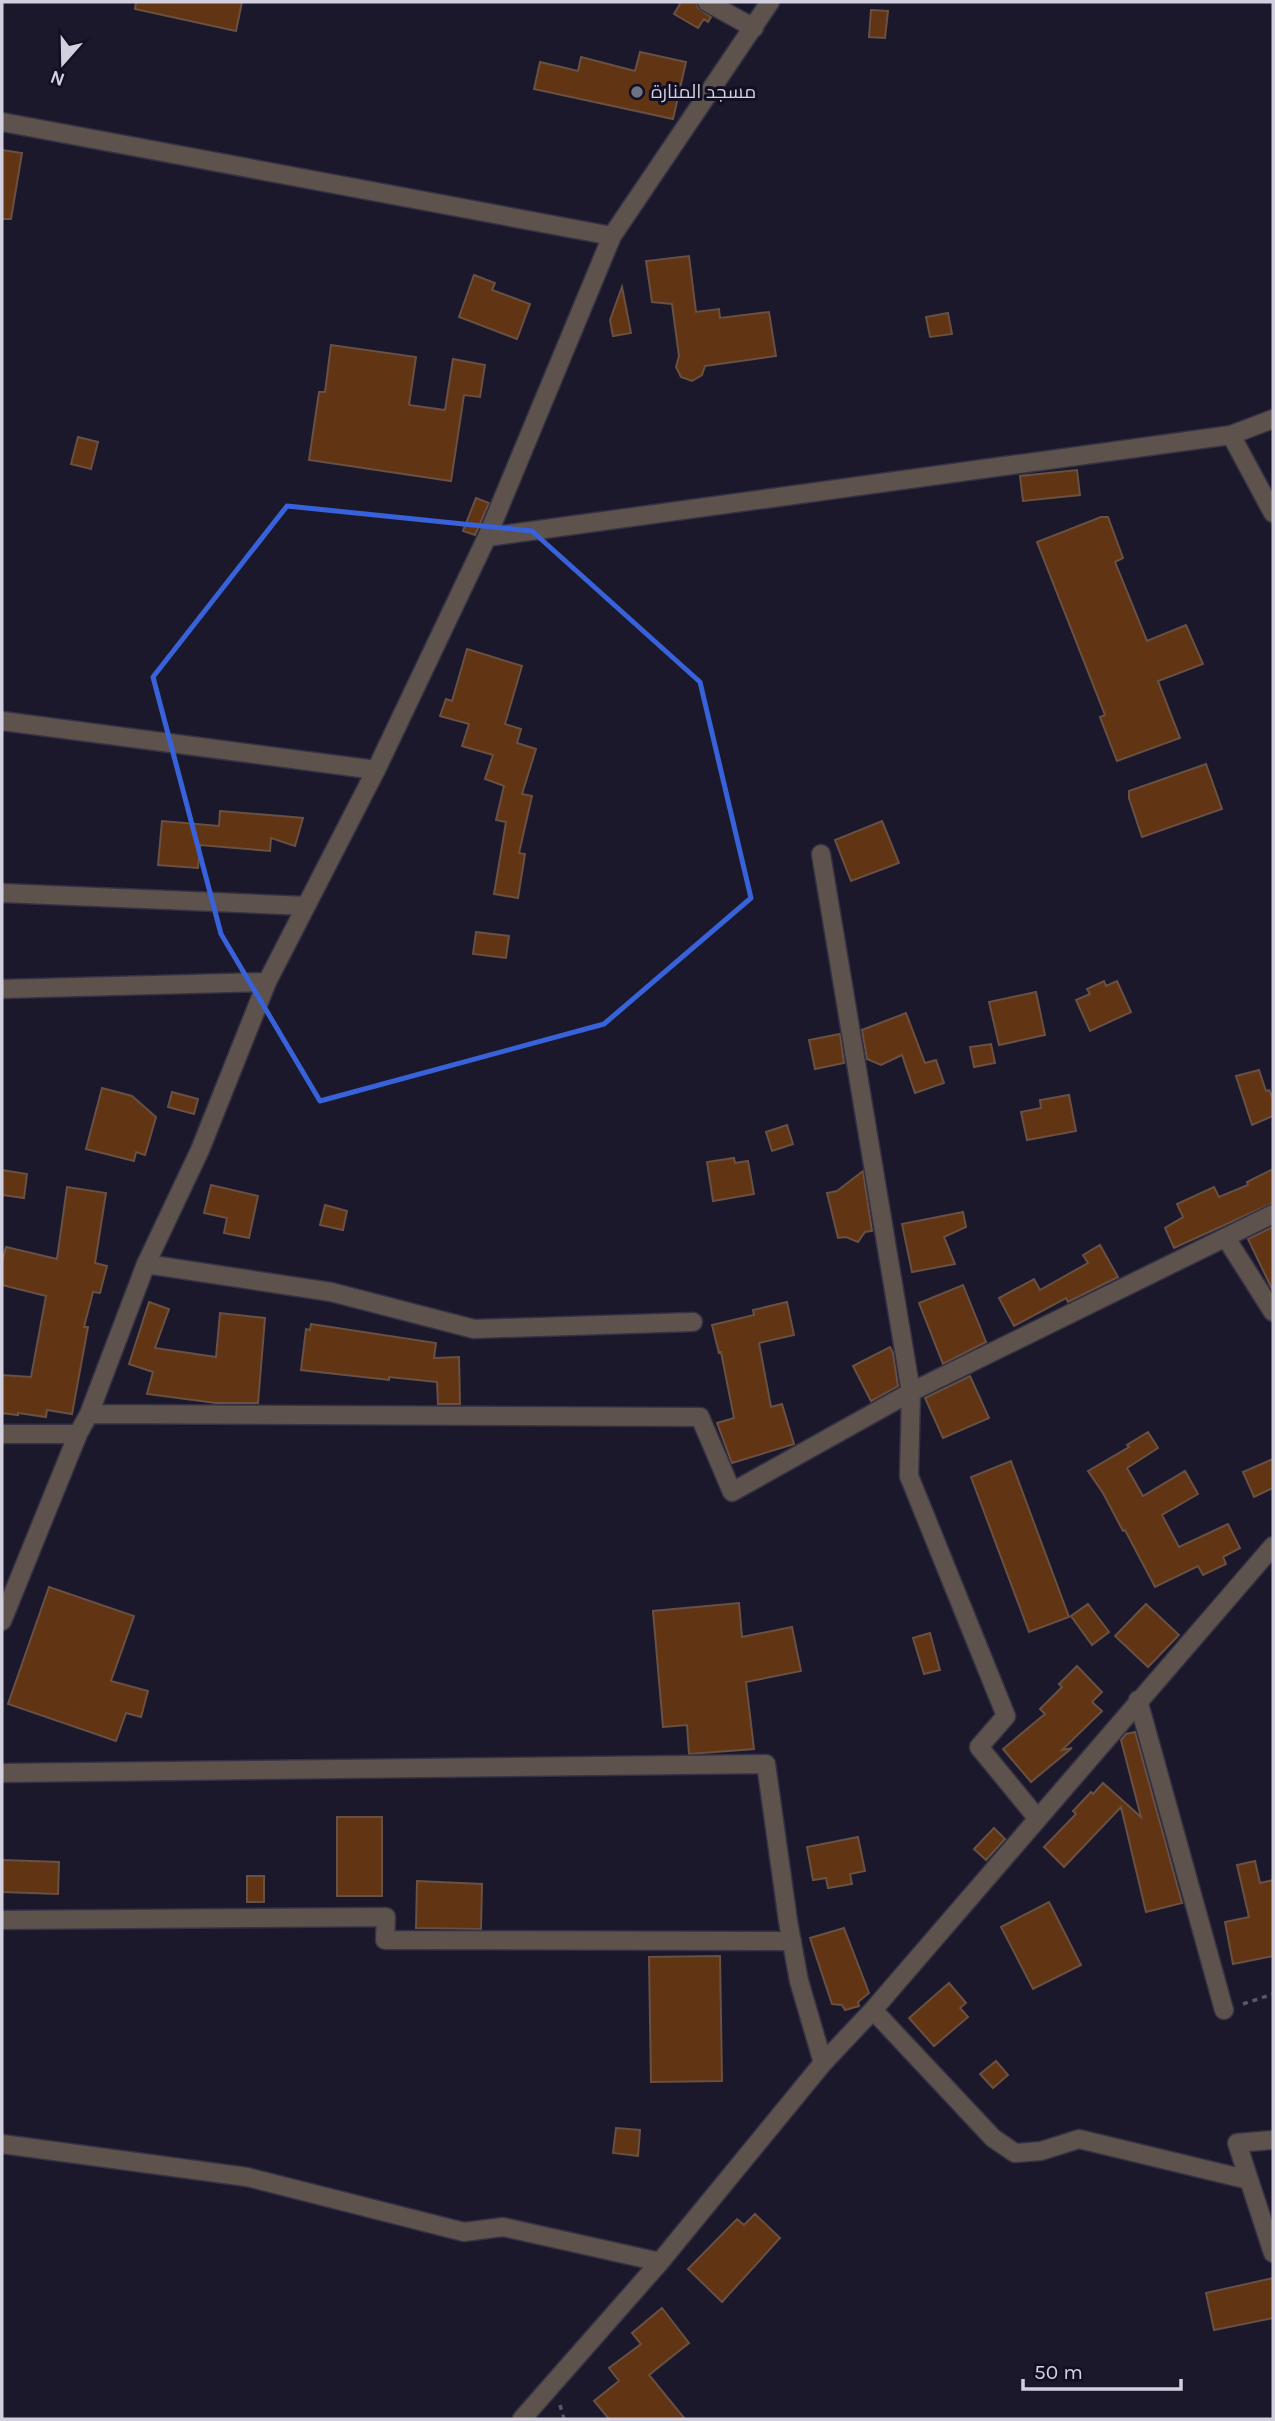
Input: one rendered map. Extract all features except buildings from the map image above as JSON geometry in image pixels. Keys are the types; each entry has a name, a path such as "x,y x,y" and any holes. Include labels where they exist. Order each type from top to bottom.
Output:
{"street":[{"path":"707,2 754,28"},
{"path":"2,1622 78,1434 89,1414 146,1264 200,1150 267,982 376,770 487,537 612,236 770,2"},
{"path":"2,122 612,236"},
{"path":"487,537 1231,435 1273,419"},
{"path":"1231,435 1273,513"},
{"path":"2,721 376,770"},
{"path":"821,854 911,1392 909,1476 1006,1716 979,1748 1038,1819"},
{"path":"2,893 306,906"},
{"path":"2,989 267,982"},
{"path":"89,1414 700,1418 732,1492 911,1392 1273,1214"},
{"path":"1226,1238 1273,1312"},
{"path":"146,1264 331,1292 474,1329 693,1322"},
{"path":"2,1434 78,1434"},
{"path":"522,2419 660,2262 823,2063 873,2010 1273,1546"},
{"path":"1138,1700 1224,2010"},
{"path":"2,1773 766,1765 799,1981 823,2063"},
{"path":"2,1920 386,1917 385,1940 792,1941"},
{"path":"873,2010 993,2138 1015,2152 1041,2151 1079,2139 1249,2180"},
{"path":"1273,2140 1237,2143 1273,2253"},
{"path":"2,2144 247,2177 464,2232 503,2227 660,2262"}],"path":[{"path":"1224,2010 1273,1994"}],"highlighted area":[{"path":"287,506 532,531 700,682 751,898 604,1024 320,1101 221,934 153,677"}],"place":[{"name":"مسجد المنارة","path":"637,92"}]}
